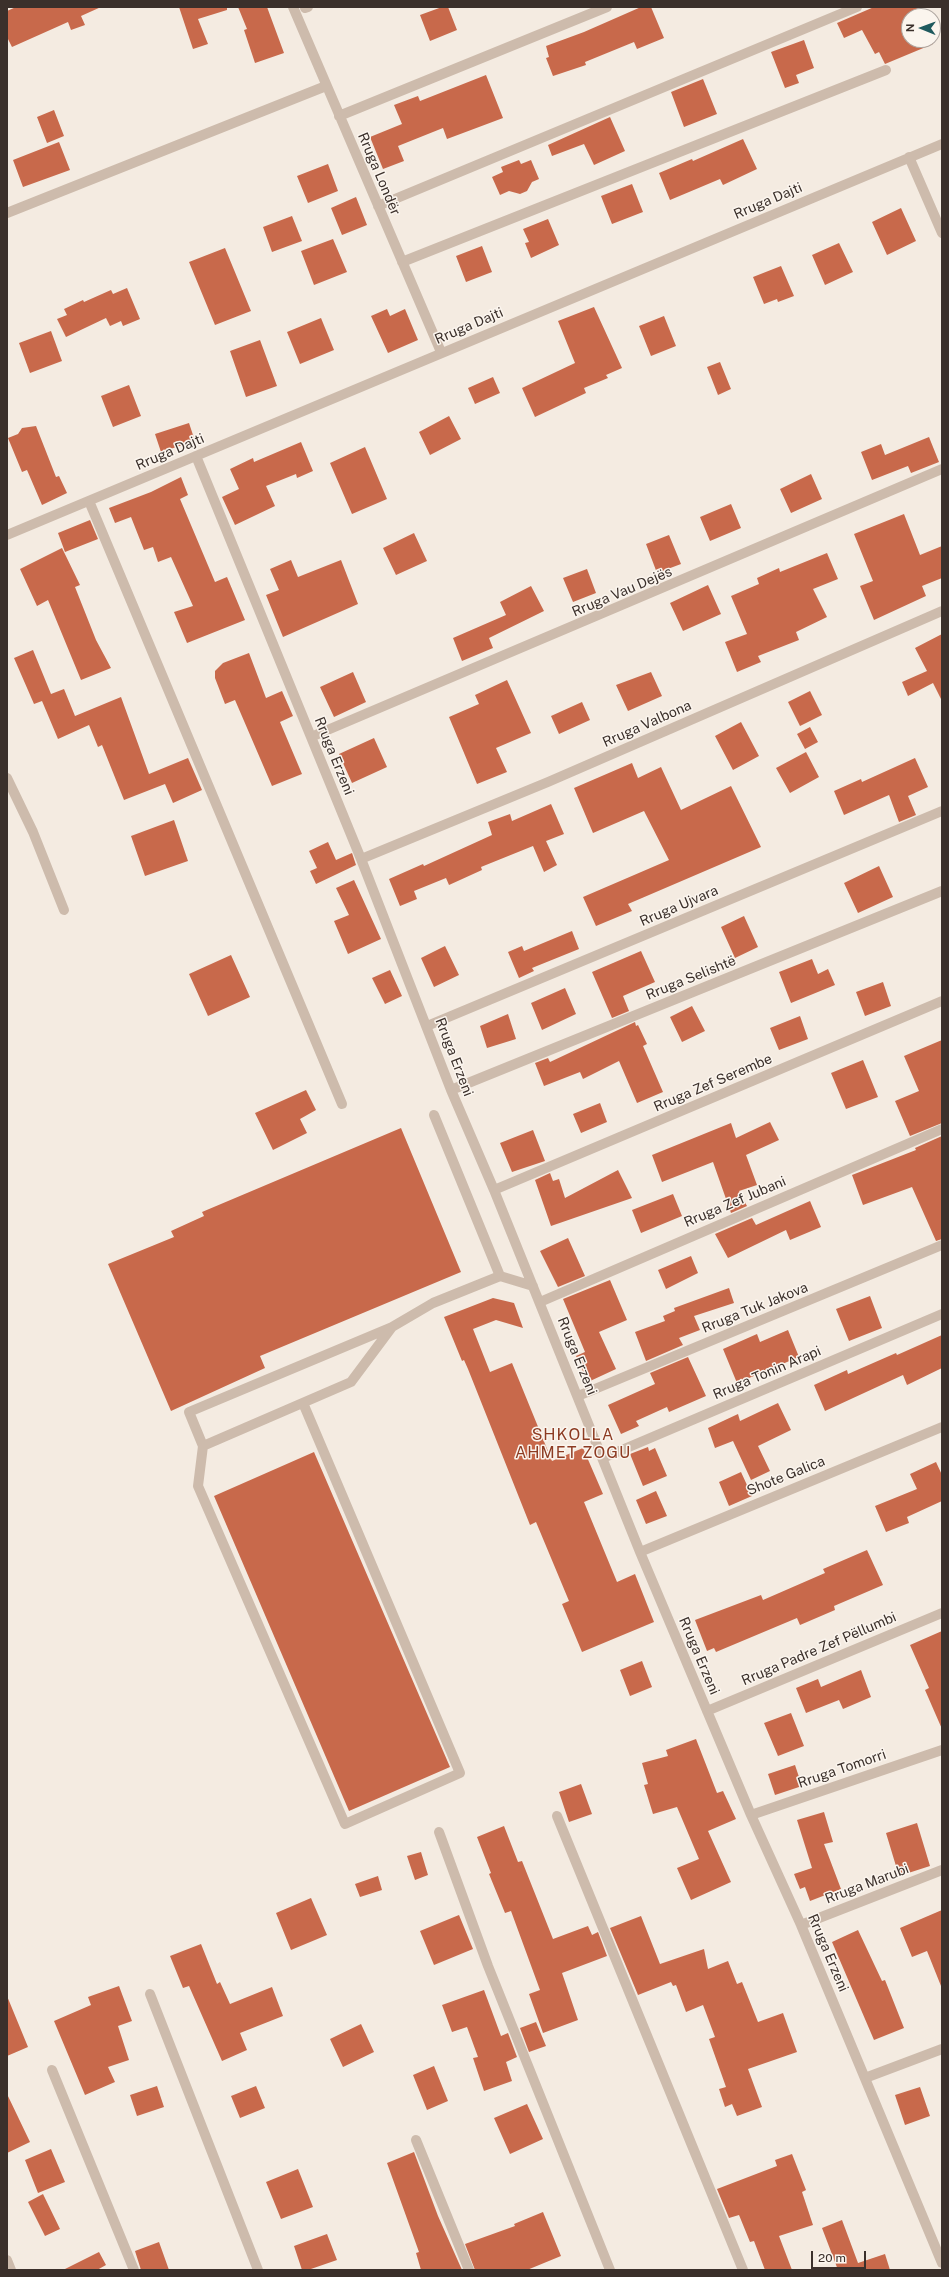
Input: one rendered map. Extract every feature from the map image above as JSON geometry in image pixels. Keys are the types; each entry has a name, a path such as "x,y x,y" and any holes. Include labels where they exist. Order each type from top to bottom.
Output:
{"street":[{"name":"Rruga Londër","path":"293,7 441,352"},
{"path":"339,116 607,7"},
{"path":"378,206 857,7"},
{"path":"402,262 886,70"},
{"path":"7,213 326,86"},
{"name":"Rruga Dajti","path":"7,535 441,352 942,144"},
{"path":"909,157 942,233"},
{"name":"Rruga Erzeni","path":"196,456 361,859 451,1090 540,1302 640,1552 751,1815 801,1925 942,2263"},
{"name":"Rruga Vau Dejës","path":"311,737 942,469"},
{"path":"89,501 342,1104"},
{"name":"Rruga Valbona","path":"361,859 596,761 942,611"},
{"path":"7,778 32,832 64,910"},
{"name":"Rruga Ujvara","path":"427,1026 942,811"},
{"name":"Rruga Selishtë","path":"451,1090 942,891"},
{"name":"Rruga Zef Serembe","path":"494,1190 942,1001"},
{"path":"434,1115 500,1276"},
{"name":"Rruga Zef Jubani","path":"540,1302 942,1129"},
{"name":"Rruga Tuk Jakova","path":"578,1396 942,1245"},
{"path":"303,1403 460,1773 345,1824 198,1486 203,1446 189,1412 392,1327 433,1304 500,1276 533,1286"},
{"name":"Rruga Tonin Arapi","path":"603,1458 942,1314"},
{"path":"203,1446 351,1382 392,1327"},
{"name":"Shote Galica","path":"640,1552 942,1427"},
{"name":"Rruga Padre Zef Pëllumbi","path":"707,1711 942,1613"},
{"name":"Rruga Tomorri","path":"751,1815 942,1750"},
{"path":"557,1816 743,2270"},
{"path":"439,1832 488,1966 610,2270"},
{"name":"Rruga Marubi","path":"801,1925 942,1870"},
{"path":"150,1994 258,2270"},
{"path":"865,2078 942,2049"},
{"path":"52,2070 134,2270"},
{"path":"416,2140 469,2270"},
{"path":"7,2260 11,2270"}],"building":[{"path":"16,7 101,7 81,16 85,25 71,30 68,22 12,47 7,37 7,11"},
{"path":"179,7 227,7 227,10 198,19 208,44 193,49"},
{"path":"238,7 267,7 284,53 255,63 244,30 247,29"},
{"path":"442,7 448,7 457,30 430,41 420,15"},
{"path":"641,7 651,7 664,38 637,49 634,42 585,62 586,65 553,76 546,58 549,57 546,46 584,32"},
{"path":"874,7 917,7 901,8 901,48 923,48 885,64 879,52 875,54 862,30 844,38 837,23"},
{"path":"804,40 814,68 796,75 799,83 785,88 771,52"},
{"path":"486,75 503,118 447,139 443,128 398,146 404,161 383,169 370,137 402,124 394,105 418,96 420,101"},
{"path":"703,79 717,114 684,127 671,92"},
{"path":"54,110 64,136 47,143 37,117"},
{"path":"610,117 625,151 594,165 584,144 552,156 548,145"},
{"path":"743,139 757,169 723,185 720,179 670,200 659,173 692,159 693,161"},
{"path":"59,142 70,170 23,187 13,160"},
{"path":"519,160 521,164 531,160 539,179 532,182 527,191 520,194 509,191 500,195 492,177 503,172 501,167"},
{"path":"328,164 338,191 308,203 297,176"},
{"path":"632,184 643,212 612,224 601,196"},
{"path":"356,197 367,225 342,235 331,208"},
{"path":"901,208 916,241 887,255 872,222"},
{"path":"292,216 302,241 272,252 263,227"},
{"path":"548,219 559,245 531,258 525,243 529,242 523,229"},
{"path":"333,239 347,272 314,285 301,251"},
{"path":"839,243 853,272 825,285 812,255"},
{"path":"482,246 492,272 466,282 456,256"},
{"path":"225,248 251,311 215,325 189,262"},
{"path":"781,266 794,296 778,302 777,299 764,304 753,277"},
{"path":"127,288 140,319 123,326 121,321 110,326 106,318 66,337 57,319 67,315 64,309 83,300 84,302 111,290 113,294"},
{"path":"594,307 622,368 606,375 608,378 584,388 586,393 535,417 522,388 575,363 558,321"},
{"path":"387,309 390,316 405,309 418,340 388,353 371,316"},
{"path":"664,316 676,346 651,356 639,326"},
{"path":"321,318 334,350 300,364 287,332"},
{"path":"51,331 62,361 30,373 19,343"},
{"path":"260,340 277,386 246,397 230,351"},
{"path":"720,362 731,389 718,395 707,367"},
{"path":"493,377 500,393 475,404 468,388"},
{"path":"129,385 141,416 113,427 101,396"},
{"path":"449,416 461,439 430,455 419,432"},
{"path":"189,423 195,441 161,452 155,434"},
{"path":"36,426 56,477 59,476 67,493 42,505 27,470 22,472 8,438 18,434 22,428"},
{"path":"929,437 939,462 911,473 908,466 872,480 861,452 881,444 885,455"},
{"path":"301,442 313,471 297,478 296,474 266,486 275,506 235,525 222,497 239,489 230,469 253,458 254,462"},
{"path":"365,447 387,499 352,514 330,463"},
{"path":"811,474 822,499 791,513 780,489"},
{"path":"181,477 188,495 180,499 215,582 227,577 245,620 187,643 174,612 193,606 171,557 158,562 153,547 144,550 131,517 115,523 109,508 151,492"},
{"path":"731,504 741,528 710,541 700,517"},
{"path":"904,514 920,555 942,546 942,578 922,586 926,596 874,620 860,586 873,581 854,534"},
{"path":"90,520 98,539 65,552 58,533"},
{"path":"414,533 427,561 396,575 383,548"},
{"path":"669,535 681,564 657,573 646,544"},
{"path":"62,548 80,585 75,587 96,640 111,668 81,680 48,600 37,606 20,569"},
{"path":"827,553 838,579 813,589 827,617 796,632 799,640 758,656 761,662 737,672 725,642 747,634 731,596 759,584 757,578 779,568 780,572"},
{"path":"291,560 298,577 341,560 358,604 283,637 266,595 279,590 270,569"},
{"path":"587,569 596,593 573,602 563,578"},
{"path":"708,585 721,614 683,631 670,603"},
{"path":"531,586 544,611 489,638 493,648 462,661 453,638 506,615 500,602"},
{"path":"942,634 942,701 933,683 908,696 902,682 927,671 915,648"},
{"path":"33,650 51,694 64,689 75,716 121,697 149,774 188,758 202,790 173,803 165,784 124,800 102,745 98,747 89,725 58,739 42,701 34,704 14,658"},
{"path":"249,653 266,698 282,691 293,716 280,722 302,774 272,786 235,700 225,704 215,678 215,671 223,663"},
{"path":"353,672 366,702 334,717 320,687"},
{"path":"651,672 662,696 628,711 616,685"},
{"path":"507,680 531,733 496,748 507,772 477,784 449,717 479,704 475,695"},
{"path":"810,691 822,715 800,726 788,702"},
{"path":"582,702 590,720 559,734 551,716"},
{"path":"741,722 759,756 733,770 715,736"},
{"path":"810,727 818,742 805,749 797,734"},
{"path":"374,738 387,767 352,783 339,754"},
{"path":"806,752 819,777 790,793 776,768"},
{"path":"915,758 928,787 908,796 916,815 899,822 889,795 844,815 834,791 861,779 862,782"},
{"path":"632,763 638,778 661,767 681,810 731,786 761,847 628,904 632,911 596,926 583,897 669,860 644,811 593,833 574,788"},
{"path":"551,804 564,834 546,841 557,865 544,872 533,846 481,867 482,870 449,885 446,878 414,891 417,899 400,906 389,879 423,864 424,866 492,835 488,822 510,814 512,821"},
{"path":"174,820 188,861 145,876 131,836"},
{"path":"328,842 336,860 352,853 356,865 316,884 310,871 317,868 309,851"},
{"path":"879,866 893,897 858,913 844,883"},
{"path":"354,880 381,939 348,954 334,921 349,915 336,888"},
{"path":"744,916 758,947 735,958 721,927"},
{"path":"572,931 579,949 532,968 534,971 519,978 508,952 522,946 524,951"},
{"path":"445,946 459,975 434,987 421,958"},
{"path":"641,951 655,982 623,996 629,1011 612,1018 592,972"},
{"path":"231,955 250,997 208,1016 189,974"},
{"path":"812,959 818,974 828,969 835,985 791,1003 779,972"},
{"path":"390,970 402,996 385,1004 372,978"},
{"path":"883,982 891,1006 865,1016 856,992"},
{"path":"565,988 576,1014 542,1030 531,1003"},
{"path":"692,1006 705,1031 682,1042 670,1017"},
{"path":"508,1014 516,1039 487,1048 480,1026"},
{"path":"800,1016 808,1039 779,1050 770,1028"},
{"path":"635,1022 647,1044 643,1046 663,1092 637,1103 619,1061 583,1079 580,1072 544,1086 535,1063 548,1058 550,1062"},
{"path":"942,1040 942,1123 910,1136 895,1101 919,1091 904,1056"},
{"path":"863,1060 878,1097 846,1109 831,1073"},
{"path":"306,1090 316,1110 300,1119 307,1133 273,1150 255,1113"},
{"path":"600,1103 607,1122 581,1133 573,1114"},
{"path":"770,1122 779,1140 746,1155 757,1185 739,1191 747,1206 731,1213 713,1162 662,1182 652,1155 731,1123 736,1138"},
{"path":"401,1128 461,1272 260,1356 265,1368 171,1411 108,1264 174,1237 171,1231 204,1216 202,1212"},
{"path":"533,1130 545,1161 512,1172 500,1143"},
{"path":"942,1136 942,1239 936,1241 912,1187 863,1205 852,1175 916,1150 915,1148"},
{"path":"618,1170 632,1198 551,1226 535,1180 550,1173 553,1181 559,1179 565,1198"},
{"path":"673,1194 682,1216 641,1233 632,1210"},
{"path":"810,1201 821,1227 790,1240 786,1230 728,1258 715,1234 752,1218 756,1225"},
{"path":"568,1238 585,1276 558,1287 540,1251"},
{"path":"691,1256 698,1273 666,1289 658,1270"},
{"path":"610,1280 627,1320 599,1332 616,1369 588,1382 576,1356 585,1352 563,1299"},
{"path":"729,1288 734,1303 694,1316 700,1330 679,1338 683,1345 646,1361 635,1332 665,1321 663,1316 675,1311 674,1308"},
{"path":"870,1296 882,1328 849,1341 836,1309"},
{"path":"493,1298 514,1303 523,1328 496,1320 473,1329 490,1372 512,1363 552,1461 583,1448 603,1494 584,1502 617,1582 635,1574 654,1622 582,1652 562,1604 569,1601 536,1522 530,1525 468,1369 464,1360 462,1361 444,1317"},
{"path":"788,1330 799,1357 737,1383 723,1349 757,1334 760,1342"},
{"path":"942,1335 942,1368 907,1385 903,1375 825,1411 814,1385 847,1370 848,1374 896,1353 897,1355"},
{"path":"688,1357 706,1396 669,1412 667,1407 636,1421 639,1426 621,1434 608,1405 655,1384 650,1373"},
{"path":"778,1403 791,1430 758,1446 770,1471 751,1480 733,1441 715,1448 708,1428 738,1414 740,1421"},
{"path":"648,1447 649,1451 655,1448 667,1476 643,1486 630,1454"},
{"path":"314,1452 450,1767 349,1811 214,1496"},
{"path":"936,1462 942,1475 942,1501 907,1517 909,1523 886,1532 875,1506 917,1489 910,1474"},
{"path":"741,1472 752,1496 729,1506 719,1482"},
{"path":"656,1491 667,1516 646,1524 636,1500"},
{"path":"867,1550 883,1585 834,1606 835,1610 800,1625 797,1618 716,1652 714,1648 707,1651 695,1620 761,1595 763,1600 825,1573 823,1569"},
{"path":"942,1631 942,1729 925,1690 929,1688 910,1645"},
{"path":"642,1661 652,1687 630,1696 620,1670"},
{"path":"861,1670 871,1697 843,1709 839,1700 806,1713 796,1688 818,1679 821,1687"},
{"path":"791,1713 804,1746 778,1756 764,1723"},
{"path":"696,1739 717,1793 723,1791 736,1819 708,1831 731,1882 691,1900 677,1868 699,1859 677,1807 653,1814 644,1785 648,1784 642,1763 668,1756 666,1750"},
{"path":"795,1765 802,1786 775,1795 768,1774"},
{"path":"581,1784 592,1814 569,1822 559,1792"},
{"path":"824,1812 833,1842 824,1844 841,1889 810,1901 805,1887 800,1889 794,1874 812,1868 797,1820"},
{"path":"917,1823 930,1866 899,1876 886,1833"},
{"path":"504,1826 518,1862 522,1861 553,1939 588,1926 592,1935 598,1932 607,1956 562,1973 578,2020 543,2033 529,1994 540,1990 511,1911 505,1913 489,1874 491,1873 477,1837"},
{"path":"421,1852 428,1875 415,1880 407,1856"},
{"path":"378,1876 382,1890 360,1897 355,1884"},
{"path":"311,1898 327,1935 291,1950 276,1913"},
{"path":"942,1910 941,1986 927,1951 912,1957 900,1928"},
{"path":"459,1915 473,1949 434,1965 420,1931"},
{"path":"641,1916 660,1964 704,1949 708,1969 728,1961 737,1984 742,1982 758,2022 783,2013 797,2052 748,2069 762,2107 737,2116 732,2104 725,2107 719,2089 726,2087 709,2039 715,2037 703,2005 686,2012 676,1985 673,1986 671,1982 638,1995 610,1928"},
{"path":"858,1930 882,1981 885,1980 904,2028 874,2040 832,1942"},
{"path":"201,1944 217,1984 220,1982 230,2004 272,1987 283,2016 240,2033 247,2050 222,2061 189,1986 183,1988 170,1956"},
{"path":"119,1986 132,2021 118,2026 129,2060 108,2067 115,2082 85,2095 54,2021 91,2005 88,1997"},
{"path":"484,1990 501,2036 508,2033 517,2057 506,2062 512,2081 484,2091 473,2058 478,2057 467,2027 452,2032 442,2005"},
{"path":"7,1996 28,2047 7,2056"},
{"path":"536,2022 546,2046 529,2052 520,2028"},
{"path":"361,2024 374,2052 343,2067 330,2039"},
{"path":"434,2066 448,2101 427,2110 413,2075"},
{"path":"157,2086 164,2107 137,2116 130,2095"},
{"path":"256,2086 265,2108 240,2118 231,2096"},
{"path":"920,2087 930,2116 905,2125 895,2095"},
{"path":"7,2094 30,2142 7,2153"},
{"path":"527,2104 543,2139 510,2154 494,2118"},
{"path":"51,2149 65,2182 38,2193 25,2160"},
{"path":"414,2152 438,2216 462,2270 421,2270 416,2253 419,2252 387,2163"},
{"path":"792,2154 806,2190 802,2192 813,2225 779,2236 792,2270 765,2270 754,2241 750,2242 739,2215 729,2218 717,2189 777,2166 775,2160"},
{"path":"298,2169 313,2207 281,2219 266,2182"},
{"path":"43,2194 60,2229 45,2236 28,2202"},
{"path":"543,2212 561,2256 527,2270 475,2270 465,2244 515,2226 514,2224"},
{"path":"842,2220 858,2263 885,2254 890,2270 838,2270 822,2228"},
{"path":"327,2234 337,2260 308,2270 302,2270 294,2246"},
{"path":"159,2242 169,2270 141,2270 135,2251"},
{"path":"99,2252 106,2265 97,2270 63,2270"}],"district":[{"name":"SHKOLLA AHMET ZOGU","path":"573,1444"}]}
